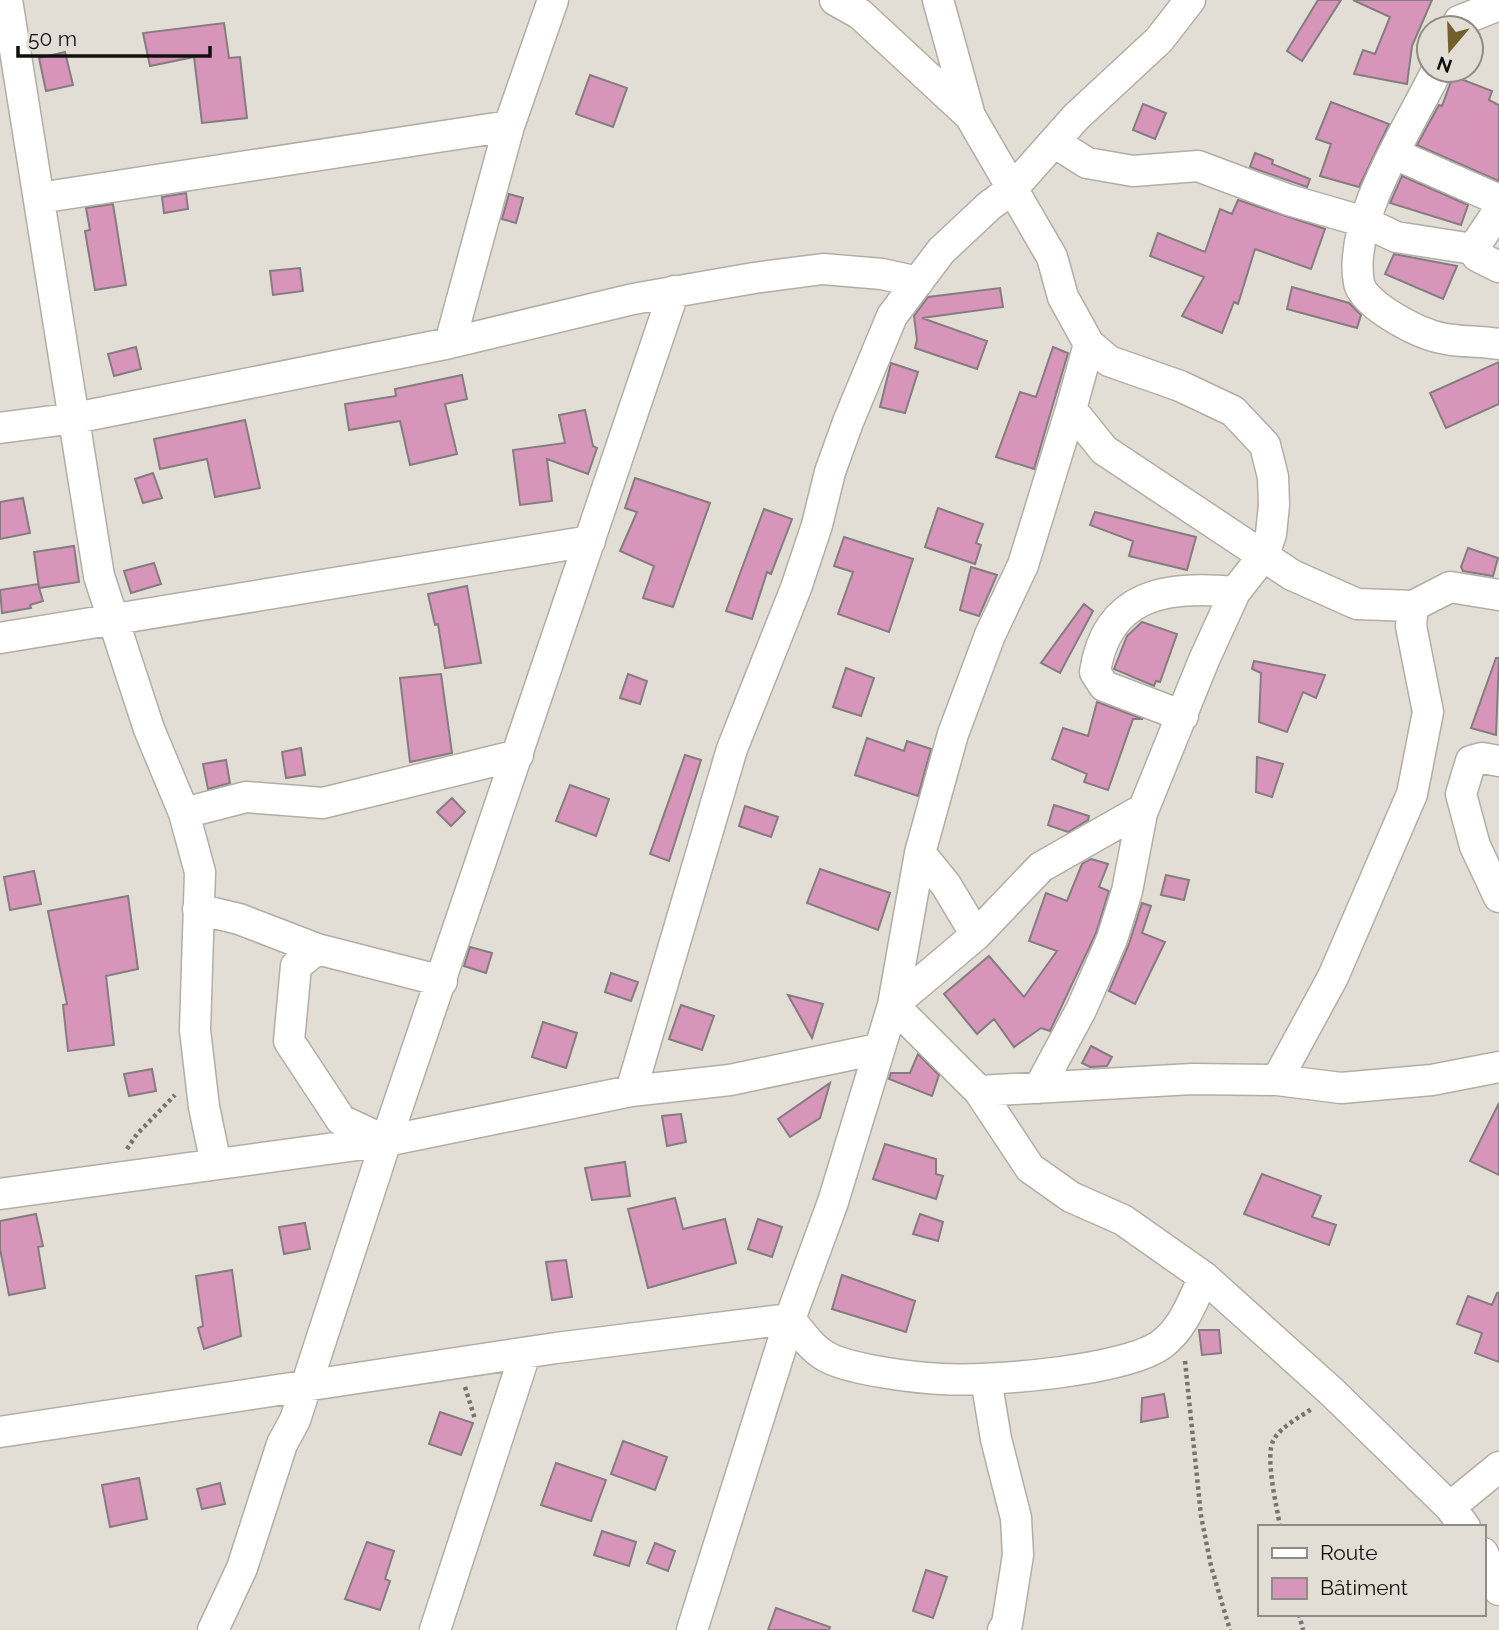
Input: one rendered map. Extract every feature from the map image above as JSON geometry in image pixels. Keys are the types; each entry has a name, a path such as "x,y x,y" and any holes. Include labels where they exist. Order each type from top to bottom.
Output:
{"street":[{"path":"7,0 99,576 149,729 184,813 200,872 195,1030 199,1073 216,1164"},
{"path":"450,343 509,126 553,0"},
{"path":"835,0 860,14 970,116"},
{"path":"938,0 970,116 1052,257 1063,297 1089,344 1109,361 1180,386 1233,411 1265,445 1273,478 1271,534 1264,555 1236,592 1143,810 1127,891 1112,939 1081,1010 1039,1088"},
{"path":"1476,14 1499,5"},
{"path":"631,1091 732,749 796,588 817,525 830,472 892,316 941,251 989,206 1013,188 1178,6"},
{"path":"1430,84 1365,222 1359,254 1359,286 1377,308 1428,335 1449,340 1473,339 1499,344"},
{"path":"39,198 509,126"},
{"path":"1054,142 1087,163 1133,171 1198,166 1289,200 1365,222 1396,237 1473,250 1477,256 1499,267"},
{"path":"1395,154 1499,200"},
{"path":"1473,250 1499,210"},
{"path":"0,428 75,418 450,343 674,291 823,269 883,275 918,282"},
{"path":"213,1630 242,1568 282,1444 295,1420 386,1141 674,291"},
{"path":"692,1630 790,1319 832,1202 893,1005 920,853 953,734 990,635 1023,565 1089,344"},
{"path":"1071,409 1104,450 1313,586 1357,604 1413,606 1450,587 1499,595"},
{"path":"0,638 590,541"},
{"path":"1183,716 1104,686 1094,672 1098,651 1108,630 1130,604 1179,589 1236,592"},
{"path":"1277,1080 1334,976 1412,794 1427,712 1412,638 1413,606"},
{"path":"184,813 246,797 323,803 518,755"},
{"path":"1499,761 1482,758 1471,761 1461,794 1475,846 1499,897"},
{"path":"893,1005 976,935 1041,867 1143,810"},
{"path":"920,853 946,885 976,935"},
{"path":"198,909 239,919 317,949 442,981"},
{"path":"317,949 296,966 289,1041 341,1120 386,1141"},
{"path":"893,1005 979,1091 1022,1157 1049,1184 1123,1220 1204,1277 1333,1393 1457,1517 1499,1467"},
{"path":"0,1194 386,1141 631,1091 730,1080 878,1049"},
{"path":"979,1091 1192,1079 1277,1080 1341,1088 1432,1080 1499,1068"},
{"path":"790,1319 811,1345 835,1361 900,1376 942,1380 986,1378 1095,1366 1133,1357 1159,1346 1179,1329 1204,1277"},
{"path":"0,1432 456,1363 790,1319"},
{"path":"435,1630 525,1354"},
{"path":"986,1378 996,1438 1016,1518 1018,1555 1006,1628"},
{"path":"1485,1558 1499,1590"}],"path":[{"path":"109,1179 137,1134 199,1073"},
{"path":"1179,1329 1201,1516 1211,1566 1230,1630"},
{"path":"456,1363 467,1390 488,1467"},
{"path":"1280,1525 1269,1452 1273,1440 1282,1430 1333,1393"}],"building":[{"path":"1318,0 1341,0 1302,61 1287,51"},
{"path":"1353,0 1432,0 1426,14 1415,14 1415,39 1407,84 1354,74 1363,50 1375,54 1390,17"},
{"path":"224,23 229,58 240,57 247,118 202,123 194,57 150,66 143,33"},
{"path":"65,52 73,85 46,91 39,58"},
{"path":"590,75 627,88 613,127 576,114"},
{"path":"1450,84 1474,84 1492,91 1489,100 1499,105 1499,181 1417,145 1439,105 1442,106"},
{"path":"1331,102 1389,124 1359,187 1320,176 1331,144 1316,139"},
{"path":"1143,104 1166,113 1155,139 1133,130"},
{"path":"1255,153 1273,160 1272,164 1310,179 1307,187 1250,167"},
{"path":"1402,176 1468,205 1461,225 1390,203"},
{"path":"186,193 188,209 164,213 162,197"},
{"path":"509,194 523,198 516,223 502,219"},
{"path":"1238,200 1325,229 1311,269 1255,249 1238,304 1234,302 1222,333 1182,316 1204,277 1150,256 1158,233 1205,252 1220,209 1232,214"},
{"path":"113,204 126,285 95,290 85,231 90,230 86,208"},
{"path":"1394,254 1457,266 1443,299 1385,274"},
{"path":"300,268 303,291 273,295 270,271"},
{"path":"1292,287 1349,303 1361,315 1357,328 1287,309"},
{"path":"1000,288 1003,307 922,318 987,341 977,369 915,348 917,340 914,316 928,297"},
{"path":"136,347 141,369 114,376 108,354"},
{"path":"1053,347 1068,353 1034,469 996,457 1020,392 1036,397"},
{"path":"1499,362 1499,404 1446,428 1430,393"},
{"path":"891,363 918,372 905,413 880,407"},
{"path":"462,375 467,399 445,404 457,454 410,465 400,421 349,430 345,404 396,396 395,389"},
{"path":"585,410 593,446 597,448 588,474 547,459 552,501 520,505 513,450 565,443 559,415"},
{"path":"245,420 260,488 215,497 207,459 160,469 154,439"},
{"path":"153,473 162,498 143,503 135,479"},
{"path":"635,478 710,503 673,607 643,598 654,566 620,551 637,512 625,508"},
{"path":"23,498 30,533 0,539 0,502"},
{"path":"938,508 983,524 976,543 981,545 975,564 925,547"},
{"path":"764,509 792,519 771,574 767,572 752,619 726,611"},
{"path":"1095,512 1196,537 1187,570 1129,556 1133,541 1090,525"},
{"path":"844,537 913,559 889,632 838,614 853,572 834,566"},
{"path":"74,546 79,582 39,588 34,552"},
{"path":"1468,548 1498,558 1493,576 1463,571 1461,567"},
{"path":"154,563 161,584 131,593 124,571"},
{"path":"971,567 997,575 979,616 960,610"},
{"path":"38,584 43,601 30,605 31,608 2,613 0,590"},
{"path":"467,586 481,663 445,668 438,624 435,625 428,594"},
{"path":"1084,604 1093,611 1060,673 1041,663"},
{"path":"1142,622 1177,634 1160,682 1156,681 1154,686 1114,669 1127,636"},
{"path":"1496,658 1499,658 1496,735 1471,728"},
{"path":"1254,661 1325,675 1316,698 1303,692 1287,732 1259,722 1261,673 1252,669"},
{"path":"846,668 874,678 861,716 833,707"},
{"path":"441,674 452,753 410,762 400,678"},
{"path":"628,674 647,681 640,704 620,698"},
{"path":"1097,702 1143,719 1133,719 1108,790 1084,782 1087,774 1052,759 1063,728 1088,736"},
{"path":"867,738 904,751 907,741 931,749 918,796 855,775"},
{"path":"301,748 305,775 286,778 282,752"},
{"path":"685,755 701,760 669,861 650,854"},
{"path":"1257,757 1283,764 1272,797 1256,792"},
{"path":"226,760 230,783 208,789 203,764"},
{"path":"570,785 609,799 596,836 556,821"},
{"path":"452,798 465,812 451,826 437,812"},
{"path":"1054,805 1089,816 1088,820 1068,832 1048,825"},
{"path":"745,806 778,817 771,837 739,826"},
{"path":"1091,859 1108,864 1099,887 1109,891 1096,933 1050,1031 1041,1028 1014,1047 994,1019 977,1034 944,994 989,956 1024,997 1057,951 1029,941 1046,893 1067,901 1082,864"},
{"path":"820,869 890,893 878,930 807,903"},
{"path":"34,871 41,904 10,910 4,877"},
{"path":"1166,875 1189,880 1184,900 1161,895"},
{"path":"128,896 138,969 106,976 114,1045 68,1051 63,1005 67,1004 48,911"},
{"path":"1142,903 1151,906 1142,933 1165,942 1135,1004 1109,991 1129,944"},
{"path":"470,947 492,953 486,973 464,966"},
{"path":"611,973 638,982 631,1001 605,992"},
{"path":"788,995 823,1004 812,1038"},
{"path":"681,1005 714,1016 702,1050 669,1039"},
{"path":"543,1022 577,1033 566,1068 532,1057"},
{"path":"1091,1046 1112,1057 1107,1066 1090,1067 1082,1063"},
{"path":"918,1054 939,1075 932,1096 889,1079 891,1073 910,1073"},
{"path":"152,1069 156,1091 129,1096 124,1074"},
{"path":"830,1083 820,1118 790,1137 778,1119"},
{"path":"1499,1103 1499,1175 1470,1161"},
{"path":"681,1114 686,1142 667,1146 662,1116"},
{"path":"885,1144 936,1159 936,1174 943,1176 936,1199 873,1179"},
{"path":"625,1162 630,1196 592,1200 585,1168"},
{"path":"1262,1174 1321,1196 1312,1217 1336,1225 1329,1245 1244,1214"},
{"path":"675,1198 683,1229 725,1219 736,1263 648,1288 628,1209"},
{"path":"36,1214 43,1246 38,1247 45,1288 9,1295 0,1249 0,1221"},
{"path":"920,1214 943,1222 938,1241 913,1234"},
{"path":"758,1219 782,1227 772,1257 748,1249"},
{"path":"305,1223 310,1249 284,1254 279,1227"},
{"path":"566,1260 572,1297 552,1300 546,1262"},
{"path":"232,1270 241,1336 204,1349 198,1328 203,1326 196,1276"},
{"path":"842,1275 915,1301 906,1332 832,1309"},
{"path":"1497,1293 1499,1362 1475,1353 1482,1333 1457,1324 1468,1296 1492,1305"},
{"path":"1199,1330 1219,1330 1221,1353 1202,1355"},
{"path":"1164,1394 1168,1417 1141,1422 1142,1398"},
{"path":"440,1412 473,1423 461,1455 429,1444"},
{"path":"623,1441 667,1457 655,1490 611,1474"},
{"path":"556,1463 606,1480 591,1521 541,1505"},
{"path":"139,1478 147,1519 110,1527 102,1485"},
{"path":"220,1483 225,1504 202,1509 197,1489"},
{"path":"602,1531 636,1542 629,1566 594,1555"},
{"path":"367,1542 394,1551 385,1579 390,1581 380,1610 345,1599"},
{"path":"655,1543 675,1551 668,1571 647,1563"},
{"path":"926,1570 947,1577 933,1618 913,1611"},
{"path":"776,1608 830,1627 829,1630 768,1630"}]}
